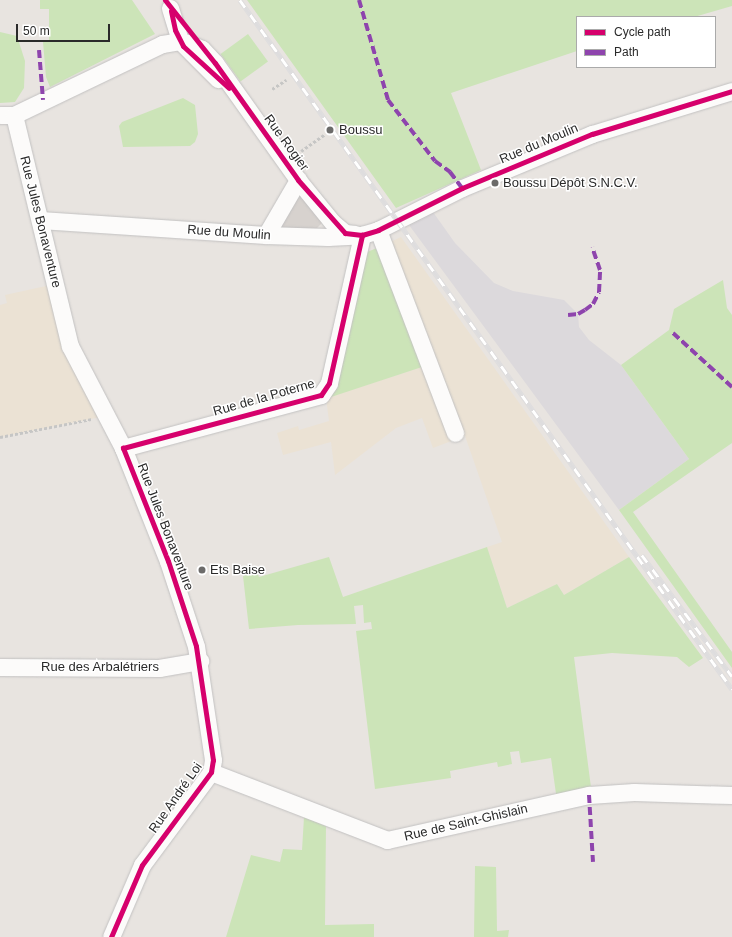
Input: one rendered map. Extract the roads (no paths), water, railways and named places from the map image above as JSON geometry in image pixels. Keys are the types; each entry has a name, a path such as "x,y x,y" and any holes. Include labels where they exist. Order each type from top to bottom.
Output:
{"street":[{"path":"168,4 172,39 237,94"},
{"name":"Rue Rogier","path":"168,4 202,49 216,63 298,180 339,229 345,233 362,235"},
{"path":"7,115 172,39 202,49"},
{"name":"Rue du Moulin","path":"40,220 266,235 328,237 362,235 378,230 455,191 592,134 732,91"},
{"name":"Rue du Moulin","path":"680,107 732,104"},
{"name":"Rue Jules Bonaventure","path":"7,115 40,220 70,346 123,448 168,561 200,661"},
{"path":"266,235 298,180"},
{"path":"378,230 455,433"},
{"name":"Rue de la Poterne","path":"123,448 321,395 329,383 362,235"},
{"name":"Rue des Arbalétriers","path":"0,666 159,668 200,661"},
{"name":"Rue André Loi","path":"111,937 142,865 211,772 213,760 200,661"},
{"name":"Rue de Saint-Ghislain","path":"211,772 387,840 589,795 656,792 732,795"}],"railway":[{"path":"240,0 732,689"},
{"path":"642,555 732,676"}],"place":[{"name":"Boussu","path":"330,130"},
{"name":"Boussu Dépôt S.N.C.V.","path":"495,183"},
{"name":"Ets Baise","path":"202,570"}]}
